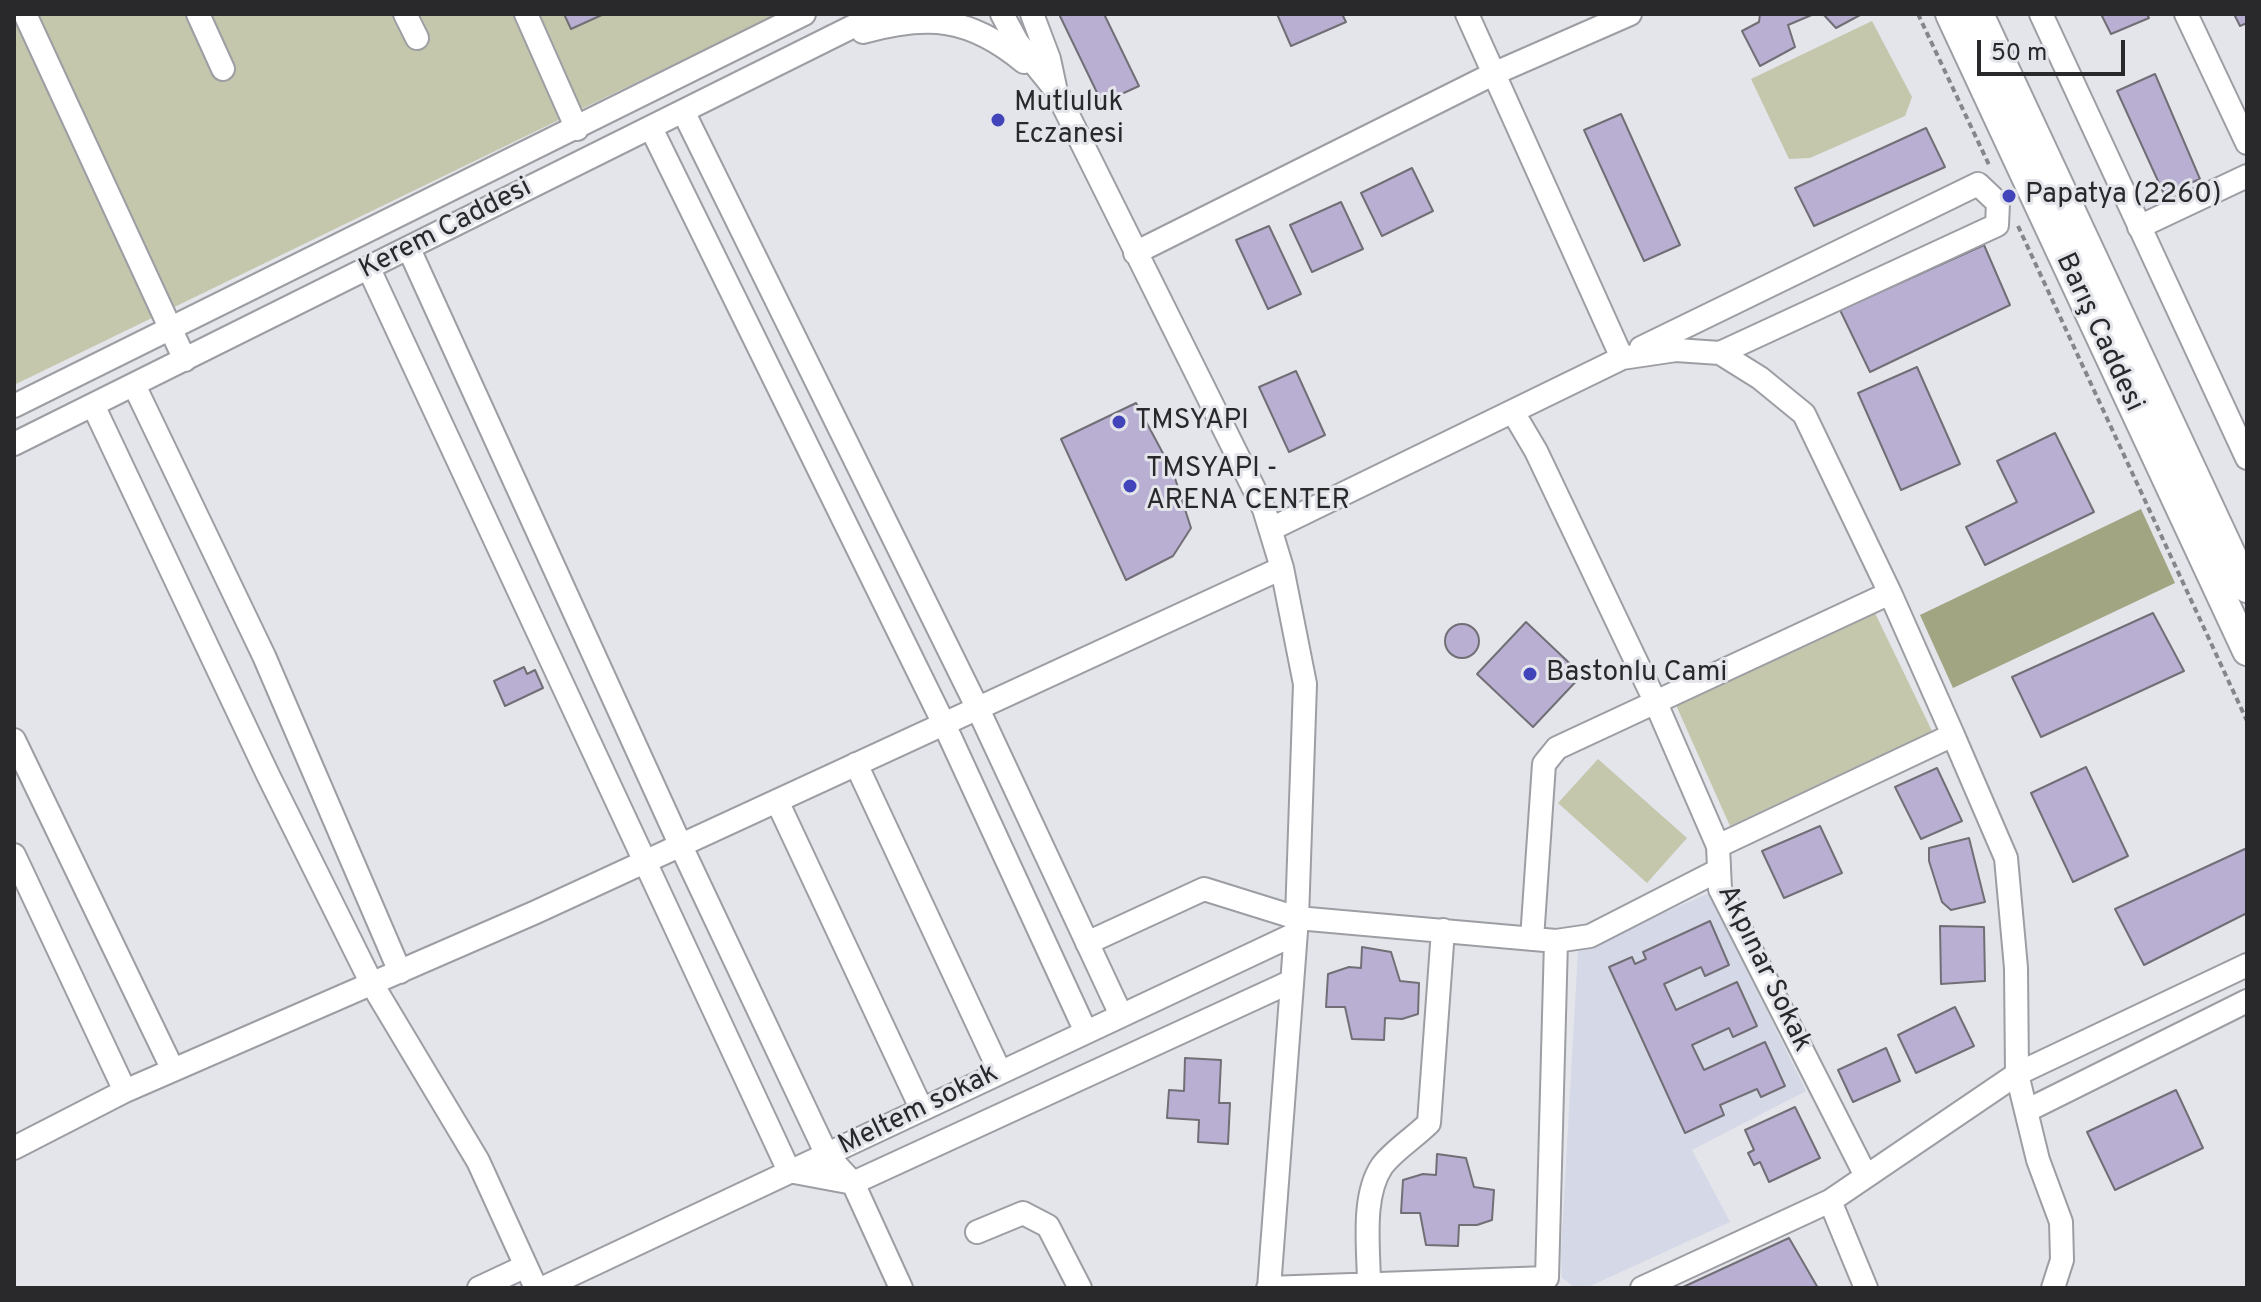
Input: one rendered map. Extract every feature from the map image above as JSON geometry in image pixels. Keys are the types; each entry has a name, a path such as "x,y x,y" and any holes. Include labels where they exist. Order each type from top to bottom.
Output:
{"main road":[{"name":"Barış Caddesi","path":"1950,14 2247,651"},
{"name":"Barış Caddesi","path":"1979,14 2247,588"}],"street":[{"path":"25,14 185,360"},
{"path":"198,14 223,69"},
{"path":"405,14 417,38"},
{"path":"526,14 577,129"},
{"name":"Kerem Caddesi","path":"14,406 804,14"},
{"name":"Kerem Caddesi","path":"14,444 878,14"},
{"path":"1002,14 1017,42 1055,89 1264,509 1282,568 1305,684 1296,926 1268,1288 1551,1283 1556,941"},
{"path":"1032,14 1049,59 1055,89"},
{"path":"1467,14 1622,358"},
{"path":"1135,253 1493,74 1630,14"},
{"path":"2041,14 2247,458"},
{"path":"2186,14 2247,143"},
{"path":"822,42 901,22 933,19 974,30 994,40 1055,89"},
{"path":"683,111 978,709 1121,1015"},
{"path":"651,128 944,724 1086,1032"},
{"path":"2139,227 2247,176"},
{"path":"1720,353 1997,225 2001,200 2027,180"},
{"path":"1271,529 1978,184 2001,200"},
{"path":"409,249 680,844 827,1155 853,1183 901,1288"},
{"path":"369,269 789,1171 853,1183"},
{"path":"1622,358 1676,350 1720,353 1760,378 1804,414 1890,593 2006,858 2016,968 2017,1074 2038,1160 2061,1222 2062,1260 2053,1288"},
{"path":"134,385 264,656 400,972"},
{"path":"93,405 268,775 372,984 478,1161 536,1288"},
{"name":"Akpınar Sokak","path":"1513,412 1536,451 1655,701 1718,846 1720,889 1866,1176"},
{"path":"14,1148 125,1091 644,862 1282,568"},
{"path":"1532,939 1544,764 1557,748 1890,593"},
{"path":"1718,846 1953,735"},
{"path":"14,740 173,1070"},
{"path":"856,764 1000,1072"},
{"path":"777,801 921,1108"},
{"path":"14,855 125,1091"},
{"path":"1087,943 1204,889 1296,926 1443,930 1556,941 1590,936 1717,871"},
{"name":"Meltem sokak","path":"543,1288 1086,1032 1296,926"},
{"path":"1369,1286 1369,1216 1376,1182 1383,1166 1429,1123 1443,930"},
{"path":"1642,1288 1830,1201 2017,1074 2247,965"},
{"name":"Meltem sokak","path":"853,1183 1290,982"},
{"path":"2026,1111 2247,1001"},
{"path":"1830,1201 1866,1288"},
{"path":"977,1232 1023,1213 1048,1226 1080,1288"},
{"path":"479,1288 526,1266"}],"path":[{"path":"1918,14 2001,200 2247,721"}],"shaded area":[{"path":"1709,893 1806,1091 1692,1150 1730,1222 1586,1288 1576,1288 1562,1278 1561,1251 1578,951"}],"green space":[{"path":"14,14 777,14 14,385"},
{"path":"1872,21 1912,97 1905,116 1810,158 1789,159 1751,79"},
{"path":"2141,509 2175,583 1953,688 1920,615"},
{"path":"1874,611 1932,731 1730,826 1676,705"},
{"path":"1598,759 1687,838 1647,883 1558,803"}],"building":[{"path":"564,14 604,14 571,29"},
{"path":"1059,14 1104,14 1139,86 1102,103"},
{"path":"1277,14 1342,14 1346,22 1291,46"},
{"path":"1760,14 1814,14 1788,25 1795,47 1760,66 1742,31 1759,22"},
{"path":"1823,14 1862,14 1836,28"},
{"path":"2101,14 2147,14 2149,18 2111,34"},
{"path":"2234,14 2247,14 2247,23 2240,26"},
{"path":"2155,74 2200,179 2164,194 2117,91"},
{"path":"1621,114 1680,245 1644,261 1584,130"},
{"path":"1926,128 1945,167 1814,226 1795,188"},
{"path":"1412,168 1433,211 1382,236 1361,193"},
{"path":"1341,202 1363,249 1312,272 1290,225"},
{"path":"1269,226 1301,294 1268,309 1236,240"},
{"path":"1984,245 2010,305 1870,372 1840,310"},
{"path":"1917,367 1960,464 1901,490 1858,393"},
{"path":"1296,371 1325,435 1289,452 1259,387"},
{"name":"TMSYAPI - ARENA CENTER","path":"1136,403 1173,472 1191,528 1173,556 1126,580 1061,439"},
{"path":"2055,433 2094,512 1985,565 1966,527 2017,502 1997,461"},
{"path":"2153,613 2184,671 2041,737 2012,677"},
{"name":"Bastonlu Cami","path":"1526,622 1582,675 1533,727 1477,674"},
{"path":"1462,624 1474,629 1479,641 1474,653 1462,658 1450,653 1445,641 1450,629"},
{"path":"524,667 527,674 535,670 543,688 505,706 494,681"},
{"path":"2086,767 2128,856 2073,882 2031,793"},
{"path":"1937,768 1962,821 1921,839 1895,787"},
{"path":"1820,826 1842,873 1784,898 1762,851"},
{"path":"1969,838 1985,902 1951,910 1942,902 1929,861 1929,848"},
{"path":"2247,848 2247,913 2144,965 2115,909"},
{"path":"1710,921 1729,965 1705,976 1701,967 1664,984 1676,1010 1737,982 1757,1026 1733,1037 1729,1028 1692,1045 1704,1070 1765,1042 1785,1086 1761,1097 1757,1089 1720,1105 1724,1115 1685,1133 1609,967 1632,957 1635,964 1646,959 1643,952"},
{"path":"1940,926 1984,927 1985,981 1941,984"},
{"path":"1362,947 1391,952 1400,981 1419,983 1418,1014 1402,1019 1385,1018 1384,1040 1352,1039 1345,1007 1326,1007 1328,974 1349,967 1361,968"},
{"path":"1955,1007 1974,1046 1916,1073 1898,1035"},
{"path":"1886,1048 1900,1081 1853,1102 1838,1070"},
{"path":"1185,1058 1221,1060 1219,1103 1230,1103 1228,1144 1198,1142 1199,1120 1167,1118 1169,1090 1184,1091"},
{"path":"2176,1090 2203,1148 2115,1190 2087,1132"},
{"path":"1795,1107 1820,1158 1769,1182 1760,1162 1754,1165 1748,1153 1754,1150 1745,1130"},
{"path":"1437,1154 1466,1158 1474,1187 1494,1190 1492,1220 1477,1225 1459,1225 1458,1246 1426,1245 1420,1213 1401,1213 1403,1180 1423,1174 1436,1175"},
{"path":"1789,1238 1818,1288 1681,1288"}],"place":[{"name":"Mutluluk Eczanesi","path":"998,120"},
{"name":"Papatya (2260)","path":"2009,196"},
{"name":"TMSYAPI","path":"1119,422"},
{"name":"TMSYAPI - ARENA CENTER","path":"1130,486"},
{"name":"Bastonlu Cami","path":"1530,674"}]}
